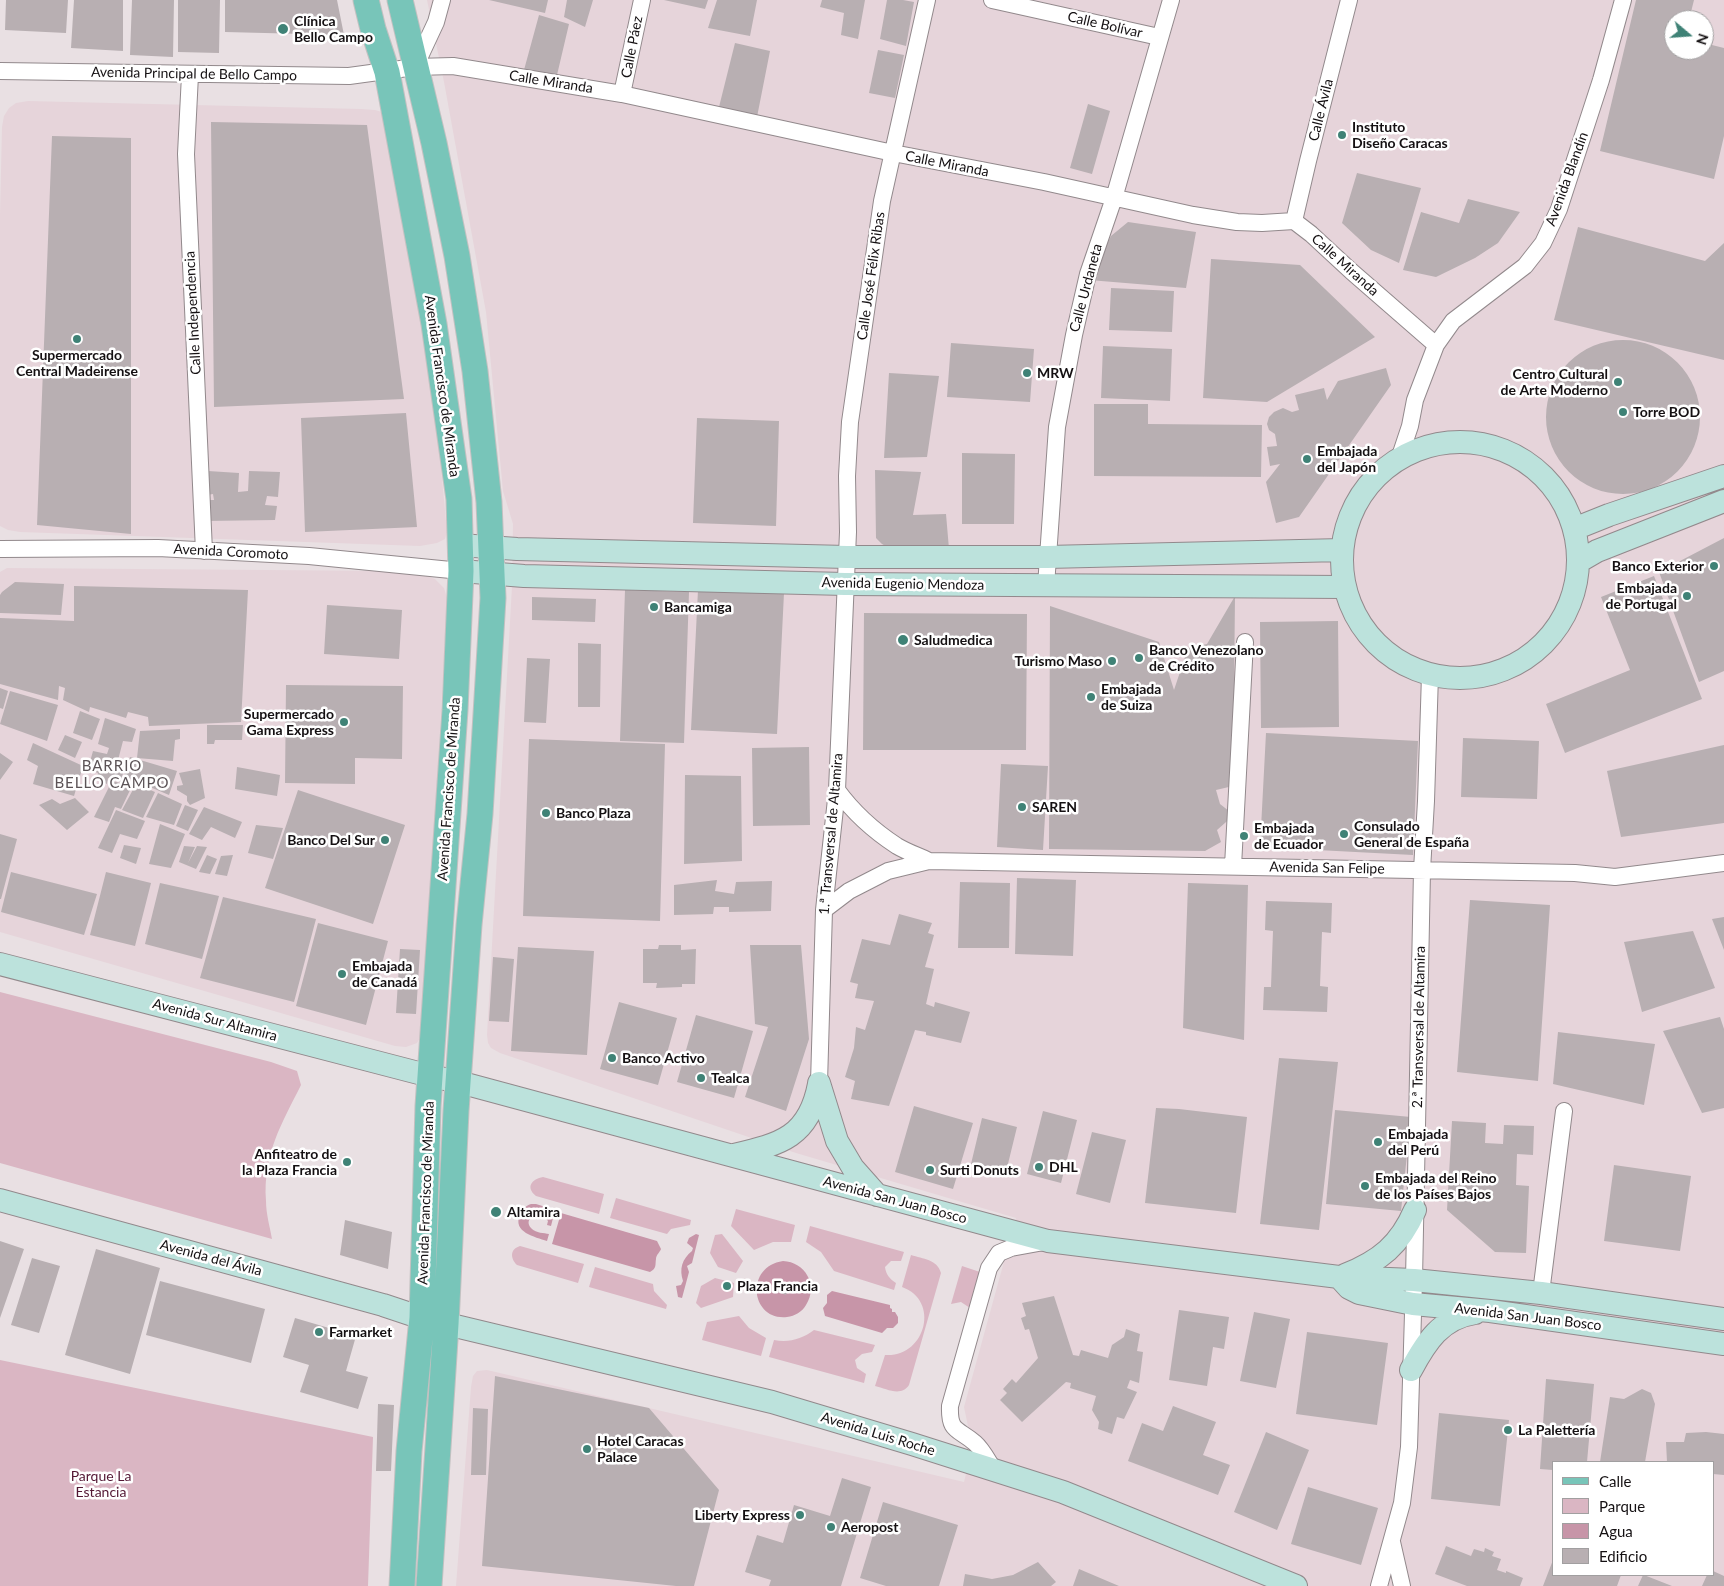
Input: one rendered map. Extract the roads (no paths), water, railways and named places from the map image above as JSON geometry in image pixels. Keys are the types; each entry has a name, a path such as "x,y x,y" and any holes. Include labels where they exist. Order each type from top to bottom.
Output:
{"main road":[{"name":"Avenida Francisco de Miranda","path":"366,0 387,72 434,324 459,499 461,571 455,710 428,1106 422,1318 409,1451 402,1586"},
{"name":"Avenida Francisco de Miranda","path":"400,0 434,143 457,256 476,378 492,547 493,598 480,814 469,925 429,1586"},
{"path":"1468,442 1504,450 1520,458 1548,481 1559,495 1568,511 1574,529 1578,562 1576,580 1565,614 1556,629 1545,642 1516,664 1483,677 1465,679 1430,675 1396,661 1375,643 1358,621 1344,587 1342,550 1345,532 1351,514 1360,497 1371,482 1390,465 1415,451 1432,445 1468,442"},
{"path":"1574,529 1609,515 1724,476"},
{"path":"1578,562 1598,551 1724,501"},
{"name":"Avenida Eugenio Mendoza","path":"460,546 847,557 1047,557 1342,550"},
{"name":"Avenida Eugenio Mendoza","path":"461,571 515,576 845,584 1344,587"},
{"name":"Avenida Sur Altamira","path":"0,964 459,1082"},
{"name":"Avenida San Juan Bosco","path":"459,1082 1048,1241 1339,1277 1414,1280 1541,1293 1724,1319"},
{"path":"733,1156 768,1147 782,1141 796,1131 805,1122 813,1109 819,1083"},
{"path":"819,1083 837,1141 853,1168 877,1195"},
{"name":"Avenida del Ávila","path":"0,1200 446,1324"},
{"path":"1339,1277 1363,1268 1386,1253 1408,1228 1415,1210"},
{"name":"Avenida San Juan Bosco","path":"1339,1277 1349,1288 1359,1294 1413,1304 1490,1311 1724,1344"},
{"path":"1411,1370 1423,1348 1452,1319 1467,1314 1490,1311"},
{"name":"Avenida Luis Roche","path":"446,1324 772,1402 994,1470 1063,1492 1293,1585"}],"street":[{"path":"416,67 436,22 442,0"},
{"name":"Calle Páez","path":"622,94 642,0"},
{"name":"Calle José Félix Ribas","path":"845,584 850,422 878,222 927,0"},
{"name":"Calle Bolívar","path":"992,0 1159,37"},
{"name":"Calle Urdaneta","path":"1046,586 1057,427 1088,274 1114,198 1171,0"},
{"name":"Calle Ávila","path":"1294,221 1349,0"},
{"name":"Avenida Blandín","path":"1399,459 1410,426 1415,400 1436,345 1453,321 1525,266 1543,243 1562,200 1601,80 1623,0"},
{"name":"Calle Miranda","path":"387,72 416,67 452,66 622,94 893,153 1044,182 1193,215 1236,222 1294,221 1436,345"},
{"name":"Avenida Principal de Bello Campo","path":"0,71 349,76 387,72"},
{"name":"Calle Independencia","path":"190,75 186,154 204,551"},
{"name":"Avenida Coromoto","path":"0,549 132,547 309,556 461,571"},
{"name":"1.ª Transversal de Altamira","path":"819,1083 824,910 836,790 845,584"},
{"path":"1233,866 1245,642"},
{"name":"2.ª Transversal de Altamira","path":"1379,1586 1392,1542 1405,1485 1408,1447 1414,1280 1422,870 1430,675"},
{"name":"Avenida San Felipe","path":"836,790 848,805 898,847 929,861"},
{"name":"Avenida San Felipe","path":"824,910 849,891 888,872 929,861 1575,873 1615,877 1724,863"},
{"path":"1541,1293 1564,1111"},
{"path":"994,1470 976,1444 954,1428 950,1421 950,1406 989,1268 1000,1253 1005,1250 1048,1241"},
{"path":"1392,1542 1402,1586"}],"water":[{"path":"531,1204 555,1210 551,1226 547,1225 548,1221 543,1215 533,1216 529,1220 530,1226 534,1230 549,1234 547,1241 526,1233 519,1226 518,1221 523,1209"},
{"path":"561,1213 657,1241 661,1249 656,1258 655,1268 650,1272 552,1244"},
{"path":"696,1234 699,1235 692,1263 687,1266 689,1272 682,1298 678,1297 676,1286 681,1285 683,1281 682,1265 693,1248 687,1243 689,1238"},
{"path":"783,1261 798,1265 803,1270 808,1276 811,1290 810,1297 802,1310 795,1315 787,1317 775,1316 766,1311 760,1303 757,1293 758,1282 762,1273 770,1265"},
{"path":"832,1291 890,1305 892,1312 895,1312 898,1317 898,1323 893,1328 887,1328 882,1333 825,1316 823,1308 827,1303 827,1295"}],"place":[{"name":"Clínica Bello Campo","path":"283,29"},
{"name":"Instituto Diseño Caracas","path":"1342,135"},
{"name":"Supermercado Central Madeirense","path":"77,339"},
{"name":"MRW","path":"1027,373"},
{"name":"Centro Cultural de Arte Moderno","path":"1618,382"},
{"name":"Torre BOD","path":"1623,412"},
{"name":"Embajada del Japón","path":"1307,459"},
{"name":"Banco Exterior","path":"1714,566"},
{"name":"Embajada de Portugal","path":"1687,596"},
{"name":"Bancamiga","path":"654,607"},
{"name":"Saludmedica","path":"903,640"},
{"name":"Banco Venezolano de Crédito","path":"1139,658"},
{"name":"Turismo Maso","path":"1112,661"},
{"name":"Embajada de Suiza","path":"1091,697"},
{"name":"Supermercado Gama Express","path":"344,722"},
{"name":"SAREN","path":"1022,807"},
{"name":"Banco Plaza","path":"546,813"},
{"name":"Consulado General de España","path":"1344,834"},
{"name":"Embajada de Ecuador","path":"1244,836"},
{"name":"Banco Del Sur","path":"385,840"},
{"name":"Embajada de Canadá","path":"342,974"},
{"name":"Banco Activo","path":"612,1058"},
{"name":"Tealca","path":"701,1078"},
{"name":"Embajada del Perú","path":"1378,1142"},
{"name":"Anfiteatro de la Plaza Francia","path":"347,1162"},
{"name":"DHL","path":"1039,1167"},
{"name":"Surti Donuts","path":"930,1170"},
{"name":"Embajada del Reino de los Países Bajos","path":"1365,1186"},
{"name":"Altamira","path":"496,1212"},
{"name":"Plaza Francia","path":"727,1286"},
{"name":"Farmarket","path":"319,1332"},
{"name":"La Palettería","path":"1508,1430"},
{"name":"Hotel Caracas Palace","path":"587,1449"},
{"name":"Liberty Express","path":"800,1515"},
{"name":"Aeropost","path":"831,1527"}],"district":[{"name":"BARRIO BELLO CAMPO","path":"112,774"}],"park label":[{"name":"Parque La Estancia","path":"101,1484"}]}
